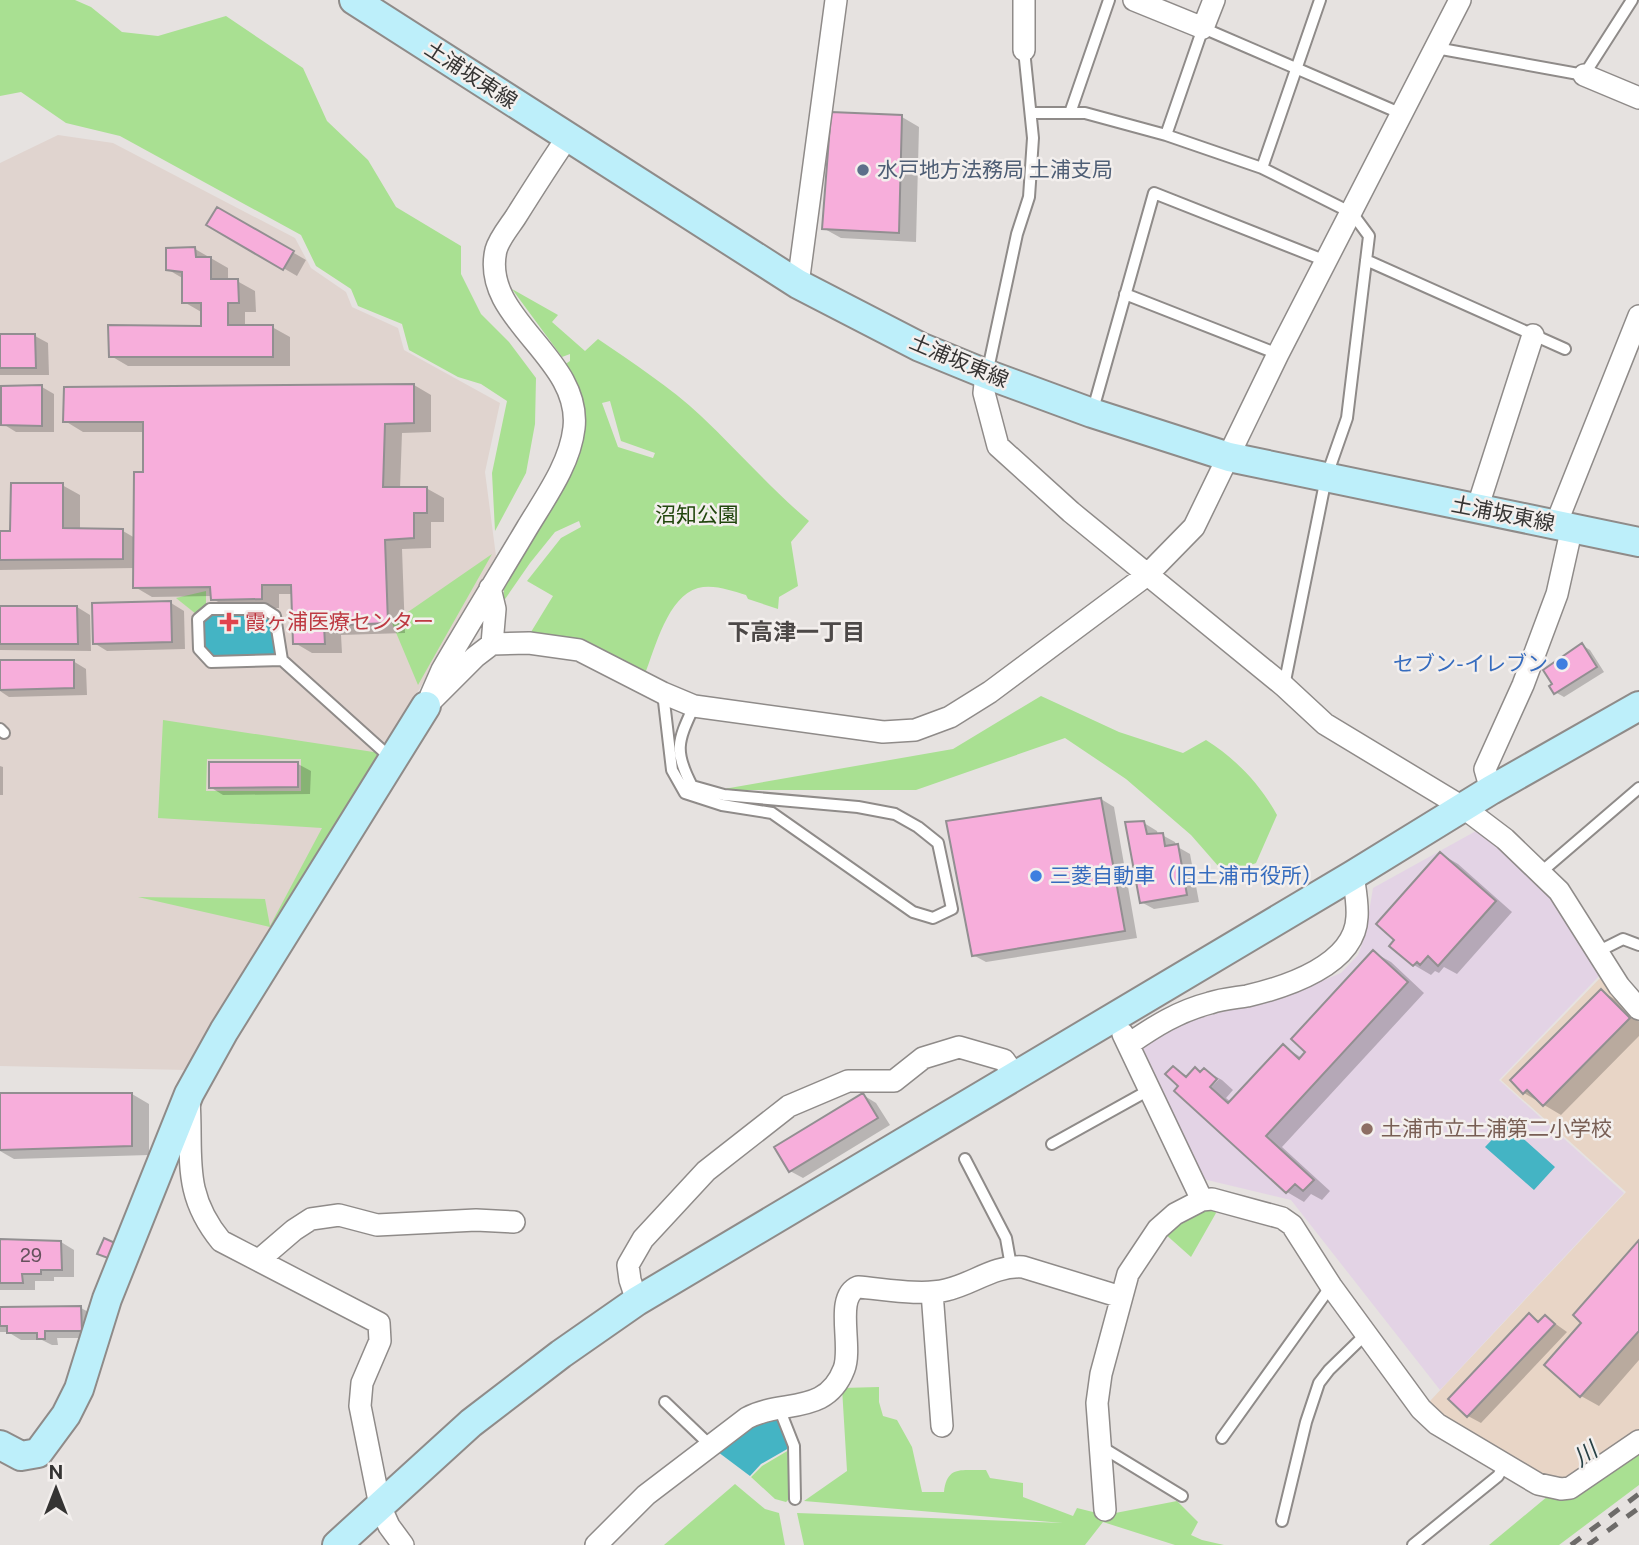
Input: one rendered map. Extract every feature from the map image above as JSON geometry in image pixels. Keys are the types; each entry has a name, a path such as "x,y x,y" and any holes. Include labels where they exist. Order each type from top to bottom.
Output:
{"street":[{"name":"土浦坂東線","path":"355,0 797,284 920,347 1092,413 1229,457 1639,542"},
{"path":"797,284 836,0"},
{"path":"1024,0 1024,50"},
{"path":"1134,0 1203,28 1214,0"},
{"path":"426,706 475,657 492,644 529,643 579,650 694,706 883,732 915,730 950,718 990,692 1147,575 1194,527 1460,0"},
{"path":"1584,75 1639,98"},
{"path":"0,1445 21,1456 38,1453 66,1415 75,1398 107,1299 189,1094 224,1031 394,761 426,706 442,670 554,482 570,448 575,427 573,407 565,384 553,363 504,300 497,287 494,271 496,247 567,138"},
{"path":"1491,790 1485,769 1523,685 1557,594 1564,525 1639,316"},
{"path":"1477,509 1533,335"},
{"path":"986,374 984,393 998,446 1071,512 1284,686 1325,724 1464,808 1505,838 1559,891 1619,986 1639,1009"},
{"path":"490,588 495,609 492,644"},
{"path":"337,1545 471,1423 561,1354 637,1301 1491,790 1639,706"},
{"path":"1129,1044 1167,1018 1210,1002 1248,996 1293,982 1330,962 1345,950 1357,920 1353,875"},
{"path":"1112,1018 1129,1044 1202,1200"},
{"path":"637,1301 628,1265 643,1239 706,1171 789,1106 848,1081 894,1081 923,1058 960,1046 1004,1060 1015,1076"},
{"path":"189,1094 190,1174 199,1206 220,1241 379,1323 380,1341 362,1383 360,1406 380,1506 403,1545"},
{"path":"1105,1510 1097,1403 1101,1374 1128,1274 1158,1229 1175,1214 1202,1200 1212,1199 1282,1218 1292,1225 1331,1286 1421,1409 1437,1424 1538,1484 1561,1489 1570,1488 1639,1441"},
{"path":"259,1260 293,1230 311,1219 339,1215 377,1225 476,1220 514,1222"},
{"path":"596,1545 646,1495 747,1418 762,1411 815,1402 825,1396 845,1368 848,1352 845,1310 846,1300 852,1289 858,1287 932,1292 958,1287 987,1273 1011,1266 1023,1267 1121,1297"},
{"path":"932,1292 942,1426"}],"lane":[{"path":"1070,113 1109,0"},
{"path":"1262,168 1320,0"},
{"path":"1436,48 1584,75 1632,0"},
{"path":"1166,135 1203,28 1402,114"},
{"path":"986,374 1017,234 1029,197 1033,138 1024,50"},
{"path":"1031,113 1084,113 1166,135 1262,168 1352,214 1368,236 1347,418 1326,478 1284,686"},
{"path":"1092,413 1154,193 1326,261"},
{"path":"1366,260 1565,349"},
{"path":"1125,294 1279,354"},
{"path":"282,660 211,662 199,649 198,619 210,609 264,609 275,616 282,660 394,761"},
{"path":"663,693 671,770 685,793 722,805 772,813 914,912 933,918 951,909 938,843 895,814 858,807 724,795 692,786 682,768 679,738 694,706"},
{"path":"1540,873 1639,788"},
{"path":"1597,952 1623,939 1639,945"},
{"path":"1052,1144 1150,1089"},
{"path":"965,1159 1006,1238 1011,1266"},
{"path":"1222,1438 1331,1286"},
{"path":"1282,1521 1306,1422 1319,1383 1366,1334"},
{"path":"665,1402 712,1447"},
{"path":"779,1408 794,1446 795,1499"},
{"path":"1100,1446 1182,1496"},
{"path":"1412,1545 1498,1476 1505,1464"}],"shaded area":[{"name":"霞ヶ浦医療センター","path":"58,135 113,143 295,238 311,268 346,292 352,307 398,328 404,350 500,403 485,472 496,556 351,808 187,1070 0,1066 0,163"},
{"name":"土浦市立土浦第二小学校","path":"1476,831 1502,846 1552,896 1602,973 1499,1080 1624,1193 1440,1390 1291,1200 1203,1179 1141,1045 1184,1022 1285,996 1341,973 1358,955 1365,936 1373,888"},
{"path":"1603,975 1639,1022 1639,1435 1568,1481 1544,1476 1442,1416 1430,1401 1626,1192 1501,1080"}],"green space":[{"path":"0,0 75,0 91,7 122,32 158,36 226,16 303,68 327,121 368,160 396,207 461,246 461,274 481,314 509,342 536,378 535,424 526,473 495,531 492,473 507,401 481,384 458,377 409,350 402,324 358,306 351,289 316,266 301,235 120,136 66,123 21,92 0,96"},
{"name":"沼知公園","path":"512,289 558,315 552,322 585,351 598,339 677,395 809,521 791,542 798,586 779,597 778,609 723,588 698,588 678,601 671,612 658,637 645,674 588,643 531,632 553,596 527,581 561,538 581,527 579,521 555,532 503,602 504,589 576,457 580,443 583,420 580,399 564,365 570,361 570,354 562,357","holes":["610,401 621,441 655,453 653,458 618,447 602,403"]},
{"path":"492,554 418,685 392,623"},
{"path":"206,591 206,605 196,614 176,598"},
{"path":"1041,696 1119,732 1183,753 1206,740 1227,755 1255,783 1277,815 1256,863 1226,875 1191,835 1126,779 1065,738 916,790 718,790 953,749"},
{"path":"163,720 380,753 270,927 138,897 265,899 270,926 322,828 158,818","holes":["207,759 301,759 301,791 206,791"]},
{"path":"1212,1207 1216,1213 1191,1257 1164,1233 1179,1219"},
{"path":"879,1387 883,1416 897,1420 912,1447 922,1492 944,1492 949,1477 958,1471 986,1470 990,1478 1023,1483 1023,1497 1073,1516 1077,1508 1105,1515 1177,1501 1198,1522 1191,1535 1224,1545 1175,1545 1103,1522 1085,1545 804,1545 797,1513 1063,1523 804,1501 847,1471 842,1388"},
{"path":"789,1450 791,1497 786,1502 775,1499 751,1477 762,1466"},
{"path":"1639,1453 1639,1485 1559,1545 1489,1545 1548,1496"},
{"path":"735,1484 765,1509 779,1513 785,1545 664,1545"}],"water":[{"path":"212,614 263,614 272,619 278,656 214,657 204,648 203,621"},
{"path":"1507,1124 1555,1167 1534,1190 1485,1147"},
{"path":"777,1410 789,1448 761,1464 750,1476 714,1449"}],"building":[{"path":"831,112 902,115 899,233 822,229"},
{"path":"217,207 294,251 283,270 206,225"},
{"path":"195,247 196,257 211,257 211,279 238,279 239,303 228,303 228,325 273,325 273,357 109,357 108,325 201,326 201,303 182,303 182,272 166,270 166,248"},
{"path":"0,334 35,334 36,368 0,368"},
{"path":"414,384 414,423 385,424 383,487 427,487 427,513 414,513 414,538 385,540 388,623 324,626 325,644 293,644 291,585 262,585 262,599 211,600 210,587 133,588 134,472 143,472 143,422 63,422 64,387"},
{"path":"42,385 42,426 1,425 1,386"},
{"path":"11,483 63,483 63,528 123,529 123,559 0,560 0,531 10,531"},
{"path":"171,601 172,642 93,644 92,603"},
{"path":"0,606 77,606 78,644 0,644"},
{"path":"1582,643 1597,667 1554,694 1549,686 1552,684 1543,670"},
{"path":"0,660 74,660 74,688 0,690"},
{"path":"209,762 298,762 298,787 209,788"},
{"name":"三菱自動車（旧土浦市役所）","path":"1101,798 1125,931 972,956 946,821"},
{"path":"1144,821 1147,834 1163,833 1165,846 1178,844 1187,895 1140,903 1125,822"},
{"path":"1440,852 1496,901 1438,966 1428,956 1420,965 1417,962 1413,966 1389,946 1394,940 1376,924"},
{"path":"1373,950 1408,982 1266,1136 1314,1180 1303,1191 1295,1184 1286,1193 1174,1091 1178,1086 1165,1074 1173,1066 1186,1077 1195,1067 1200,1072 1204,1068 1217,1079 1210,1087 1228,1103 1283,1044 1299,1059 1305,1052 1291,1039"},
{"path":"1601,989 1630,1018 1543,1106 1527,1090 1523,1094 1510,1080"},
{"path":"0,1093 132,1093 132,1146 0,1150"},
{"path":"863,1093 878,1118 789,1172 774,1147"},
{"path":"104,1238 115,1243 108,1258 97,1254"},
{"path":"0,1239 61,1241 62,1270 22,1274 23,1283 0,1283"},
{"path":"1639,1240 1639,1331 1580,1397 1544,1365 1581,1323 1573,1315"},
{"path":"81,1306 82,1331 45,1331 45,1339 37,1339 37,1333 7,1333 7,1326 0,1326 0,1307"},
{"path":"1529,1313 1538,1322 1545,1315 1555,1324 1467,1417 1448,1399"}],"railway":[{"path":"1571,1545 1639,1494"},
{"path":"1588,1545 1639,1508"}],"place":[{"name":"水戸地方法務局 土浦支局","path":"863,170"},
{"name":"霞ヶ浦医療センター","path":"229,622"},
{"name":"セブン-イレブン","path":"1562,664"},
{"name":"三菱自動車（旧土浦市役所）","path":"1036,876"},
{"name":"土浦市立土浦第二小学校","path":"1367,1129"}],"district":[{"name":"下高津一丁目","path":"796,632"}],"water label":[{"name":"川","path":"1585,1454"}]}
